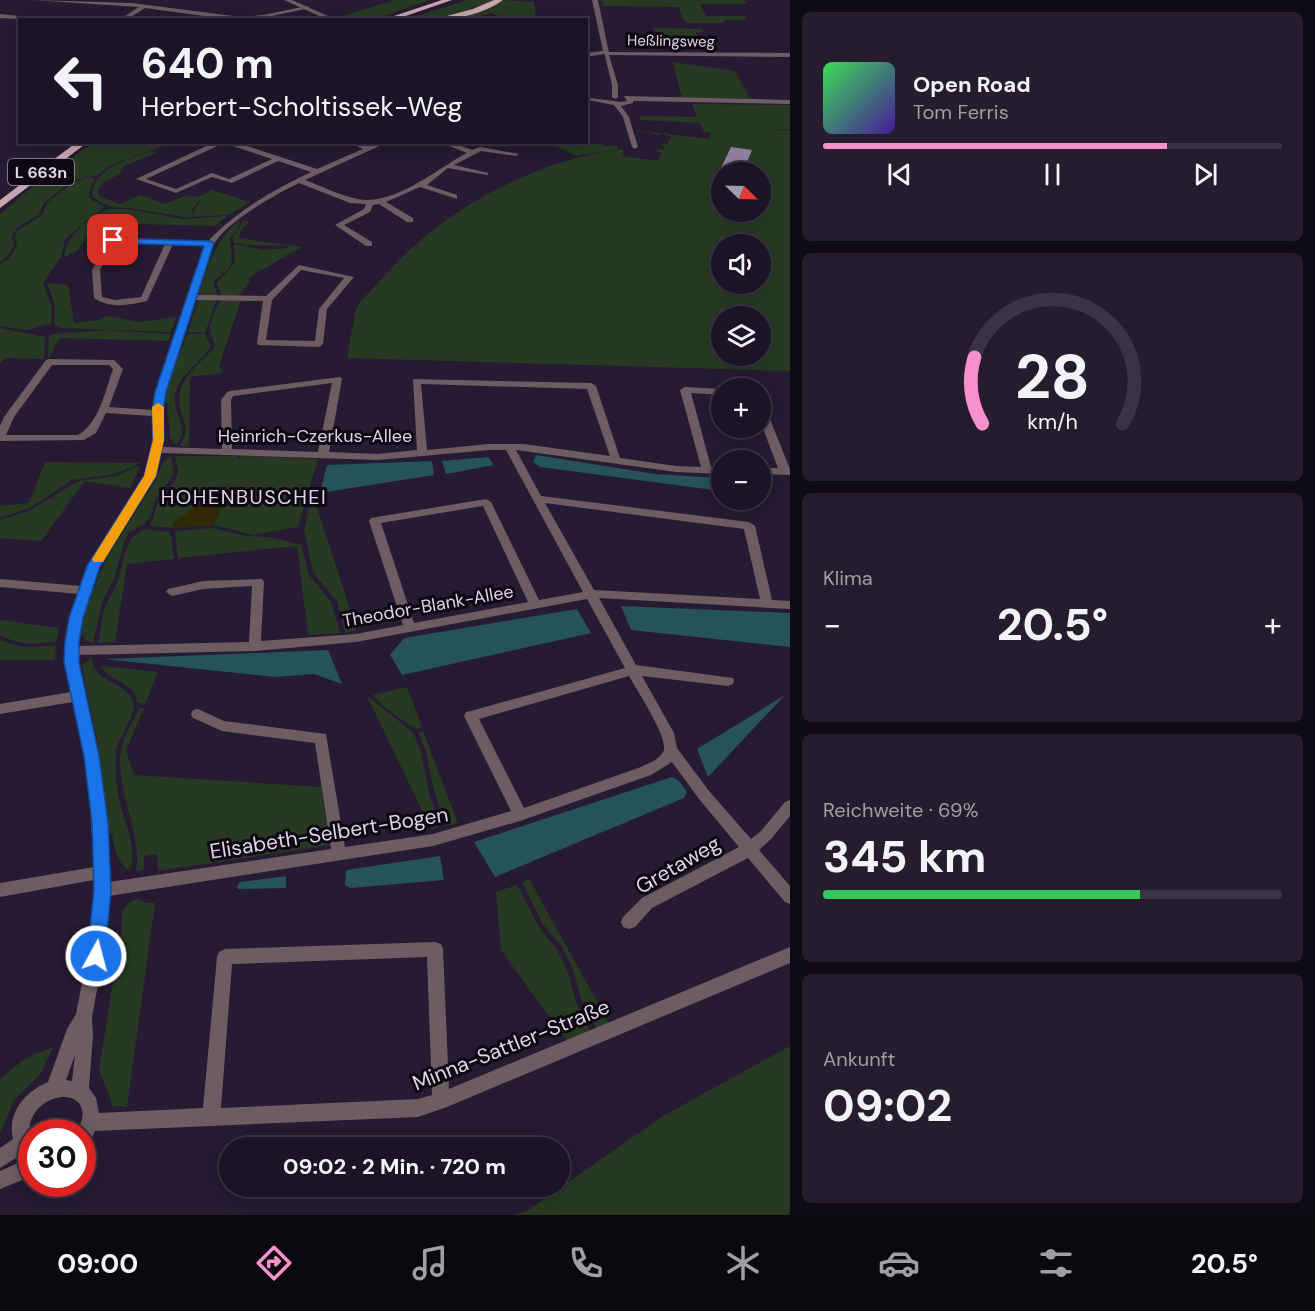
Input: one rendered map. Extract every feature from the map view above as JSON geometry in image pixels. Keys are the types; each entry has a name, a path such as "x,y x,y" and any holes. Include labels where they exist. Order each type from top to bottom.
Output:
{"highway":[{"path":"389,18 436,0"},
{"path":"390,18 449,0"},
{"path":"404,18 460,0"},
{"path":"444,18 475,11 500,0"},
{"name":"L 663n","path":"0,195 69,144"},
{"name":"L 663n","path":"0,206 44,170 81,144"}],"street":[{"path":"35,0 145,7 233,18"},
{"path":"287,0 330,18"},
{"name":"Heßlingsweg","path":"595,0 606,53 790,55"},
{"path":"154,8 169,1"},
{"path":"125,18 145,7"},
{"path":"252,18 307,8"},
{"path":"0,16 19,18"},
{"path":"588,55 606,53 615,85 613,100 626,117 635,147"},
{"path":"615,85 628,100 626,117"},
{"path":"588,100 790,102"},
{"path":"218,144 140,179 176,191 224,169"},
{"path":"234,144 319,172"},
{"path":"357,144 370,149"},
{"path":"80,1090 85,1036 84,1017 96,956 102,872 95,778 72,662 76,618 94,566 150,476 157,450 158,413 163,383 210,243 236,217 301,181 381,144"},
{"path":"448,144 473,153"},
{"path":"301,181 344,198 370,204 381,202 420,185 447,166 487,148 516,154"},
{"path":"212,175 229,181 277,159"},
{"path":"447,166 486,174"},
{"path":"233,172 242,175"},
{"path":"420,185 454,197"},
{"path":"381,202 410,220"},
{"path":"369,244 339,225 367,210 370,204"},
{"path":"170,243 144,299 130,302 106,302 98,298 96,270 113,240 210,243"},
{"path":"191,297 268,299 299,267 350,277 323,309 319,344 261,343 268,299"},
{"path":"50,362 111,363 118,369 103,410 92,431 80,438 0,438 9,417 50,362"},
{"path":"227,453 226,400 230,394 337,380 323,455"},
{"path":"422,453 416,381 591,386 616,460"},
{"path":"707,470 685,390 711,391"},
{"path":"103,410 158,413"},
{"path":"771,433 787,472 771,471"},
{"path":"509,447 634,670 667,733 672,744 672,751 705,795 790,897"},
{"name":"Heinrich-Czerkus-Allee","path":"157,450 378,457 509,447 538,448 676,469 711,470"},
{"path":"540,499 749,526 767,604"},
{"path":"410,628 375,521 486,502 536,605"},
{"path":"0,582 85,590"},
{"path":"172,592 203,585 258,582 255,646"},
{"name":"Theodor-Blank-Allee","path":"72,651 255,646 356,638 593,594 790,605"},
{"path":"520,815 471,716 634,670 728,681"},
{"path":"0,709 78,696"},
{"path":"198,714 222,726 321,738 339,854"},
{"name":"Elisabeth-Selbert-Bogen","path":"102,890 433,840 520,815 650,769 667,759 672,751"},
{"name":"Gretaweg","path":"629,922 647,903 750,849 766,835 790,806"},
{"path":"0,891 102,872"},
{"path":"211,1116 225,957 435,949 441,1101"},
{"name":"Minna-Sattler-Straße","path":"96,1122 418,1108 441,1101 790,955"},
{"path":"55,1087 73,1035 84,1017"},
{"path":"22,1119 27,1108 36,1098 55,1087 70,1086 80,1090 87,1098 91,1108 91,1119"},
{"path":"0,1159 18,1152"},
{"path":"0,1180 18,1172"}],"shaded area":[{"path":"395,0 430,0 378,18 345,18 346,16 342,16"},
{"path":"467,0 497,0 465,13 411,18"},
{"path":"503,0 534,2 536,18 504,18 491,13 473,18 453,18 470,14"},
{"path":"601,0 744,0 747,4 700,4 706,16 745,16 747,20 725,20 724,23 686,23 678,7 603,6"},
{"path":"653,28 702,29 704,32 696,32 699,41 696,43 661,43"},
{"path":"673,62 735,71 749,97 755,99 682,98"},
{"path":"692,104 790,105 790,129 756,131 790,130 790,371 347,358 359,303 406,253 467,206 541,169 594,154 621,149 624,152 622,156 658,161 660,157 654,156 660,156 662,153 657,152 658,149 663,150 665,146 660,145 667,144 669,141 664,139 670,140 672,137 637,130 708,139 711,133 704,132 700,123 641,120 640,116 697,117"},
{"path":"91,144 169,144 111,165 96,176 70,182 44,203 39,215 19,226 12,235 14,246 6,258 0,262 0,214 47,175"},
{"path":"549,144 618,146 617,149 576,156"},
{"path":"152,151 156,153 124,166 120,172 122,173 106,181 98,189 99,196 120,204 140,195 165,204 184,196 199,201 192,210 191,218 110,207 92,197 93,187 105,172 123,161"},
{"path":"84,178 95,178 89,198 104,207 65,239 61,257 43,283 52,307 51,324 26,330 0,326 0,264 9,259 17,245 15,238 17,231 42,215 48,202 73,183"},
{"path":"212,190 250,202 229,215 192,217 200,202 186,195 198,197"},
{"path":"107,209 128,209 183,219 227,216 215,226 96,223 78,250 64,257 69,241 79,228"},
{"path":"240,221 236,232 230,238 232,262 229,268 213,282 218,296 201,296 199,294 213,254 223,237"},
{"path":"243,221 249,222 241,230 239,238 302,247 248,278 250,281 238,296 222,296 216,284 235,262 234,244 263,250 289,248 233,242 233,237"},
{"path":"47,283 68,285 74,323 98,320 106,316 140,322 177,317 171,332 60,328 55,325 54,302"},
{"path":"217,299 205,333 188,332 198,300"},
{"path":"221,299 241,300 219,366 223,373 190,377 189,446 179,446 184,439 186,426 179,404 183,383 192,370 214,348 210,322"},
{"path":"0,328 45,337 44,359 5,358 0,364"},
{"path":"106,330 171,334 168,341 60,338 48,359 49,336"},
{"path":"187,334 205,334 211,346 177,388 175,402 182,433 176,445 170,438 167,403 165,402 168,384"},
{"path":"536,455 655,474 711,477 711,490 540,467 533,462"},
{"path":"171,456 174,474 154,502 152,514 145,524 129,532 113,582 103,599 93,643 85,640 80,634 87,604 107,557 154,483 164,461"},
{"path":"175,456 318,459 298,527 254,535 214,525 174,528 150,526 158,502 176,479 178,472"},
{"path":"488,457 494,465 446,474 442,461"},
{"path":"432,461 434,475 320,493 327,465"},
{"path":"45,462 141,463 115,474 72,480 32,507 0,518 0,506 29,503"},
{"path":"140,467 130,488 85,481 41,541 0,538 0,520 29,511 78,481 116,476"},
{"path":"315,501 357,631 345,633 337,601 313,573 304,529 310,502"},
{"path":"212,528 246,536 268,537 301,544 309,575 331,602 340,633 308,635 297,546 178,558 175,531"},
{"path":"145,529 170,532 174,559 127,564 115,642 98,643 104,609 118,581 131,538"},
{"path":"621,606 790,613 790,647 631,630"},
{"path":"577,609 591,633 402,675 390,655 404,638"},
{"path":"0,620 59,628 56,642 28,643 8,639 0,635"},
{"path":"0,640 21,647 56,646 55,660 0,660"},
{"path":"328,650 342,684 314,674 275,677 104,659"},
{"path":"92,657 98,672 129,694 134,706 116,753 119,797 132,853 130,870 119,860 112,834 109,833 97,739 82,665"},
{"path":"102,666 158,672 145,704 138,703 134,692"},
{"path":"407,687 422,727 415,729 384,707 373,695"},
{"path":"785,695 708,777 697,749"},
{"path":"367,696 413,732 421,752 429,793 440,827 431,829"},
{"path":"140,708 144,708 126,750 134,775 321,787 330,845 158,871 157,854 144,856 144,869 136,872 136,842 120,766 124,740"},
{"path":"423,731 458,823 446,826 434,791 426,751 418,732"},
{"path":"672,777 679,781 687,792 684,798 495,877 474,842"},
{"path":"440,856 444,880 351,888 345,885 346,870"},
{"path":"286,876 286,888 238,889 237,886 240,882"},
{"path":"529,879 609,1023 597,1029 582,1001 572,967 561,945 542,923 522,882"},
{"path":"517,885 539,927 556,948 567,970 577,1004 590,1032 567,1041 501,950 496,892"},
{"path":"137,899 145,903 155,903 127,1107 113,1106 99,1070 122,916 128,904"},
{"path":"790,1046 790,1215 514,1215 527,1211 547,1197 570,1197 570,1181 663,1116"},
{"path":"53,1047 40,1075 14,1100 0,1134 0,1079 26,1058"}],"sand":[{"path":"215,502 221,508 214,525 171,528 175,521 198,505 204,507"}],"building":[{"path":"731,147 752,150 747,162 724,162"}],"slow traffic":[{"path":"98,559 150,476 159,440 158,407"}],"district":[{"name":"HOHENBUSCHEI","path":"244,497"}],"route":[{"path":"96,956 102,890 100,823 95,778 73,673 72,642 76,618 94,566 150,476 159,440 160,392 210,243 113,240"}]}
